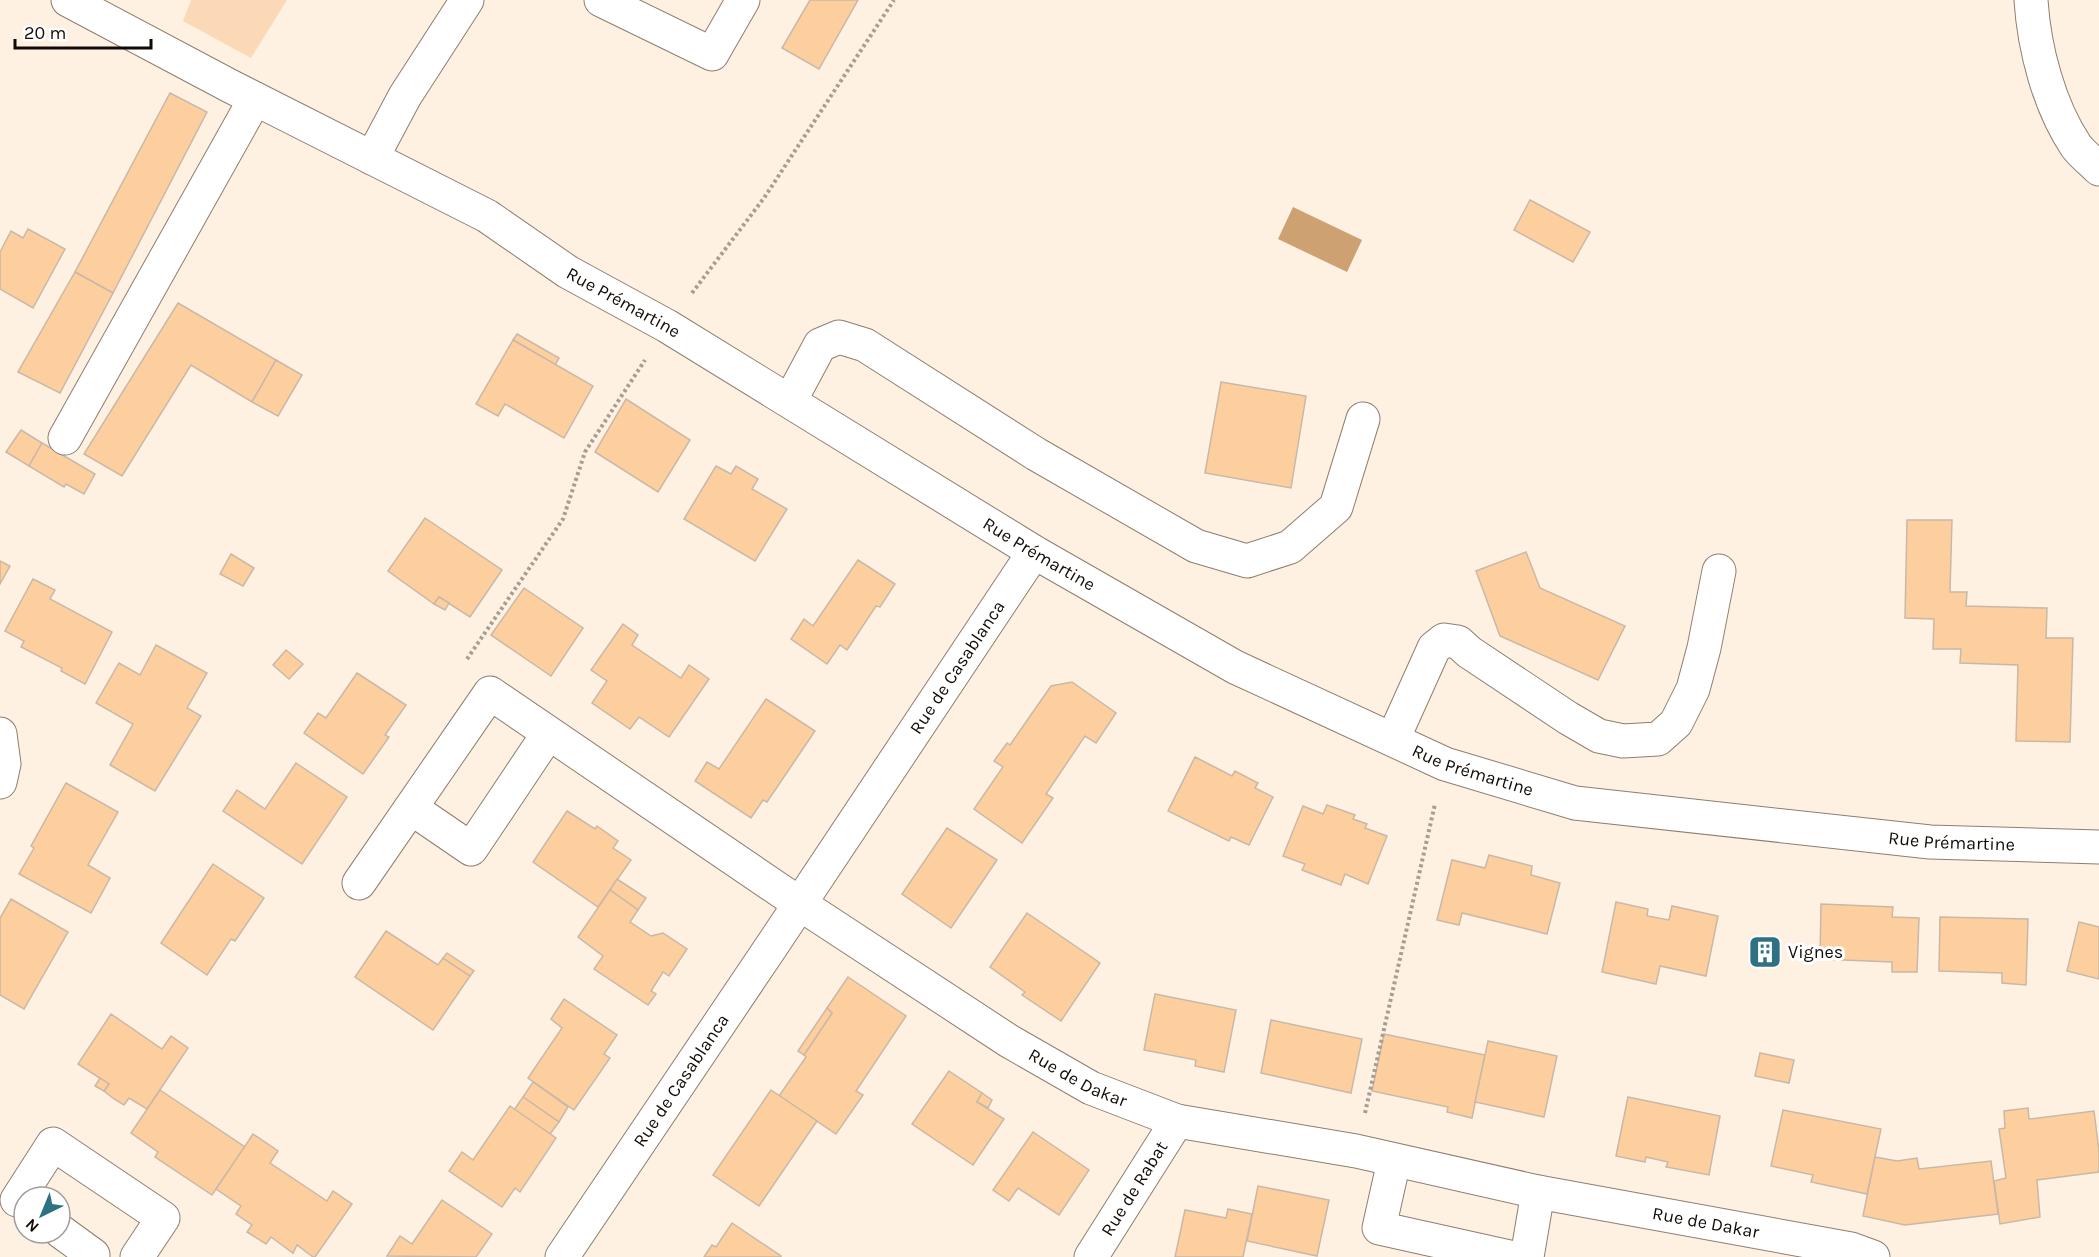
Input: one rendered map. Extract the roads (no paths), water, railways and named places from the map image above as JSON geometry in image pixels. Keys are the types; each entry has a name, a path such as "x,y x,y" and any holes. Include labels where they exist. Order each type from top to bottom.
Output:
{"street":[{"name":"Rue Prémartine","path":"68,0 255,99 487,216 568,272 667,326 1034,552 1235,667 1445,764 1575,803 1930,842 2099,847"},
{"path":"372,158 405,96 467,0"},
{"path":"601,0 712,54 743,0"},
{"path":"2031,0 2032,24 2051,99 2076,147 2099,169"},
{"path":"65,438 255,99"},
{"path":"790,401 820,345 839,337 865,345 1036,454 1196,546 1247,561 1290,547 1336,507 1363,419"},
{"name":"Rue de Casablanca","path":"562,1257 1034,552"},
{"path":"1393,740 1434,648 1444,640 1458,642 1469,652 1599,736 1623,741 1658,739 1676,723 1694,689 1719,572"},
{"path":"359,883 490,693 800,904"},
{"path":"0,734 4,764 0,782"},
{"path":"411,808 471,849 548,734"},
{"name":"Rue de Dakar","path":"800,904 1009,1041 1091,1088 1178,1121 1356,1151 1538,1191 1851,1249 1873,1257"},
{"name":"Rue de Rabat","path":"1091,1257 1178,1121"},
{"path":"23,1185 53,1144 163,1218 137,1257"},
{"path":"1394,1161 1379,1228 1510,1257"},
{"path":"1527,1257 1538,1191"},
{"path":"72,1240 93,1256"}],"place":[{"name":"Vignes","path":"1765,952"}]}
